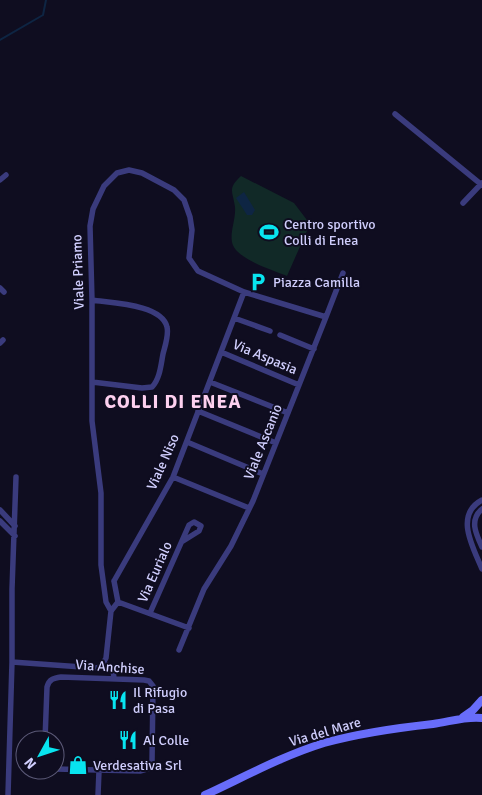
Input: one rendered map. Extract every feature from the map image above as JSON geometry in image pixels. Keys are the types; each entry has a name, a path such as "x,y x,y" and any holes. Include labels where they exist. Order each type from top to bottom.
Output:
{"main road":[{"name":"Via del Mare","path":"459,719 473,710 482,700"},
{"name":"Via del Mare","path":"205,795 266,765 323,744 366,733 459,719 482,718"}],"street":[{"path":"395,114 482,184 463,203"},
{"name":"Viale Priamo","path":"111,611 106,602 103,580 101,493 92,428 92,300 89,233 92,212 106,184 115,175 126,170 142,173 179,194 185,201 191,222 192,230 188,253 192,264 204,275 244,292"},
{"path":"0,180 6,175"},
{"name":"Viale Ascanio","path":"179,650 204,589 229,549 264,474 343,273"},
{"path":"244,292 326,317"},
{"name":"Viale Niso","path":"114,581 173,477 244,292"},
{"path":"92,300 146,309 162,318 167,328 165,347 157,379 152,387 142,388 92,382"},
{"path":"234,318 270,331"},
{"path":"280,335 314,349"},
{"name":"Via Aspasia","path":"221,352 299,384"},
{"path":"210,382 288,413"},
{"path":"198,411 276,443"},
{"path":"187,442 264,474"},
{"path":"8,795 16,477"},
{"path":"173,477 249,508"},
{"path":"482,500 470,511 466,525 482,569"},
{"path":"482,509 476,517 474,527 482,547"},
{"path":"0,510 15,526"},
{"path":"0,521 15,536"},
{"name":"Via Eurialo","path":"150,613 183,541"},
{"path":"12,662 96,668 104,664 111,611 118,602 114,581 103,580"},
{"path":"118,602 189,628"},
{"path":"104,664 113,668 114,678"},
{"name":"Via Anchise","path":"46,730 48,685 51,680 61,677 114,678 144,680 153,686 152,764 148,769 142,771 65,769"},
{"path":"98,795 99,771"}],"green space":[{"name":"Centro sportivo Colli di Enea","path":"241,176 294,203 310,224 287,276 247,259 240,254 232,242 235,207 232,187"}],"water":[{"path":"244,192 255,210 252,215 247,215 236,198"}],"waterway":[{"path":"0,40 43,15 46,0"}],"place":[{"name":"Centro sportivo Colli di Enea","path":"269,232"},
{"name":"Piazza Camilla","path":"258,282"},
{"name":"Il Rifugio di Pasa","path":"118,700"},
{"name":"Al Colle","path":"128,740"},
{"name":"Verdesativa Srl","path":"78,765"}],"district":[{"name":"COLLI DI ENEA","path":"173,402"}]}
